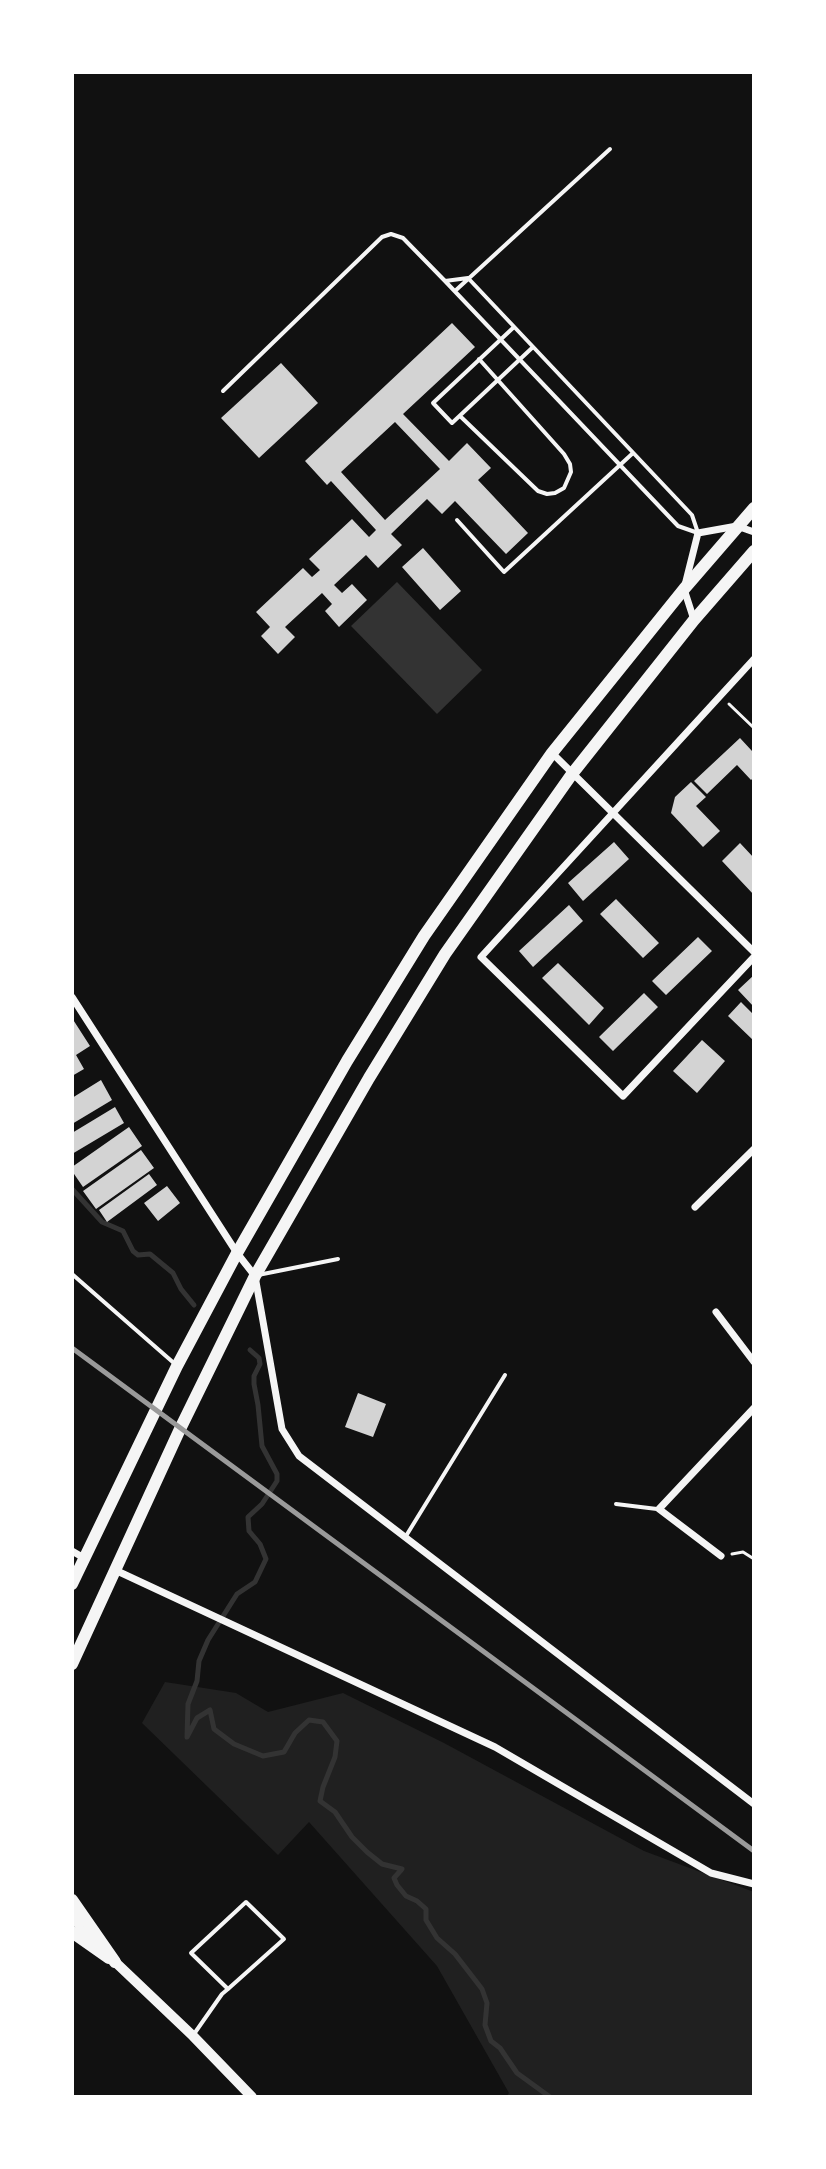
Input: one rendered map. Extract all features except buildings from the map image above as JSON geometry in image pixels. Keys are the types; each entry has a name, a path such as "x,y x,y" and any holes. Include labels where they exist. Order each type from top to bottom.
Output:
{"highway":[{"path":"72,1584 177,1366 237,1253 347,1061 424,936 552,753 684,589 754,508"},
{"path":"72,1664 180,1429 255,1276 369,1078 445,954 572,774 694,620 754,551"},
{"path":"72,1900 115,1962"},
{"path":"72,1932 115,1962"}],"main road":[{"path":"72,1917 252,2097"}],"street":[{"path":"694,620 684,589 698,533 737,526 754,532"},
{"path":"552,753 612,814 754,954 623,1096 481,957 612,814 720,696 754,659"},
{"path":"72,997 237,1253 255,1276 282,1429 299,1456 754,1804"},
{"path":"695,1207 754,1149"},
{"path":"716,1312 754,1362"},
{"path":"721,1556 659,1509 754,1408"},
{"path":"72,1551 84,1558"},
{"path":"115,1570 495,1747 711,1873 754,1884"}],"lane":[{"path":"455,291 610,149"},
{"path":"223,391 382,237 391,234 403,238 678,526 698,533"},
{"path":"445,281 468,278"},
{"path":"468,278 692,515 698,533"},
{"path":"514,327 433,403 452,423 533,347"},
{"path":"460,416 538,491 547,494 564,488 571,472 564,454 479,359"},
{"path":"457,520 504,572 633,453"},
{"path":"255,1276 338,1259"},
{"path":"72,1274 177,1366"},
{"path":"404,1538 505,1375"},
{"path":"616,1504 659,1509"},
{"path":"193,2036 222,1994 228,1989 284,1939 246,1902 191,1953 228,1989"}],"path":[{"path":"720,696 754,728"},
{"path":"721,1556 743,1552 754,1559"}],"shaded area":[{"path":"397,582 482,670 437,714 351,626"},
{"path":"165,1682 236,1693 268,1712 343,1693 444,1743 644,1851 754,1892 754,2097 506,2097 509,2093 437,1966 309,1822 278,1855 142,1723"}],"waterway":[{"path":"72,1189 102,1222 123,1231 133,1251 138,1255 150,1254 173,1273 194,1305"},
{"path":"250,1350 259,1358 260,1364 254,1384 262,1446 277,1474 277,1481 262,1504 248,1517 249,1531 260,1544 266,1559 255,1582 237,1594 208,1640 188,1704 187,1737 197,1718 210,1710 214,1729 234,1744 263,1756 284,1752 295,1733 309,1720 323,1722 337,1741 335,1757 320,1801 335,1812 367,1852 382,1864 402,1869 394,1878 397,1885 406,1896 426,1909 426,1920 437,1938 455,1954 482,1989 487,2003 485,2025 491,2041 500,2048 517,2073 550,2097"}],"railway":[{"path":"72,1348 754,1851"}]}
